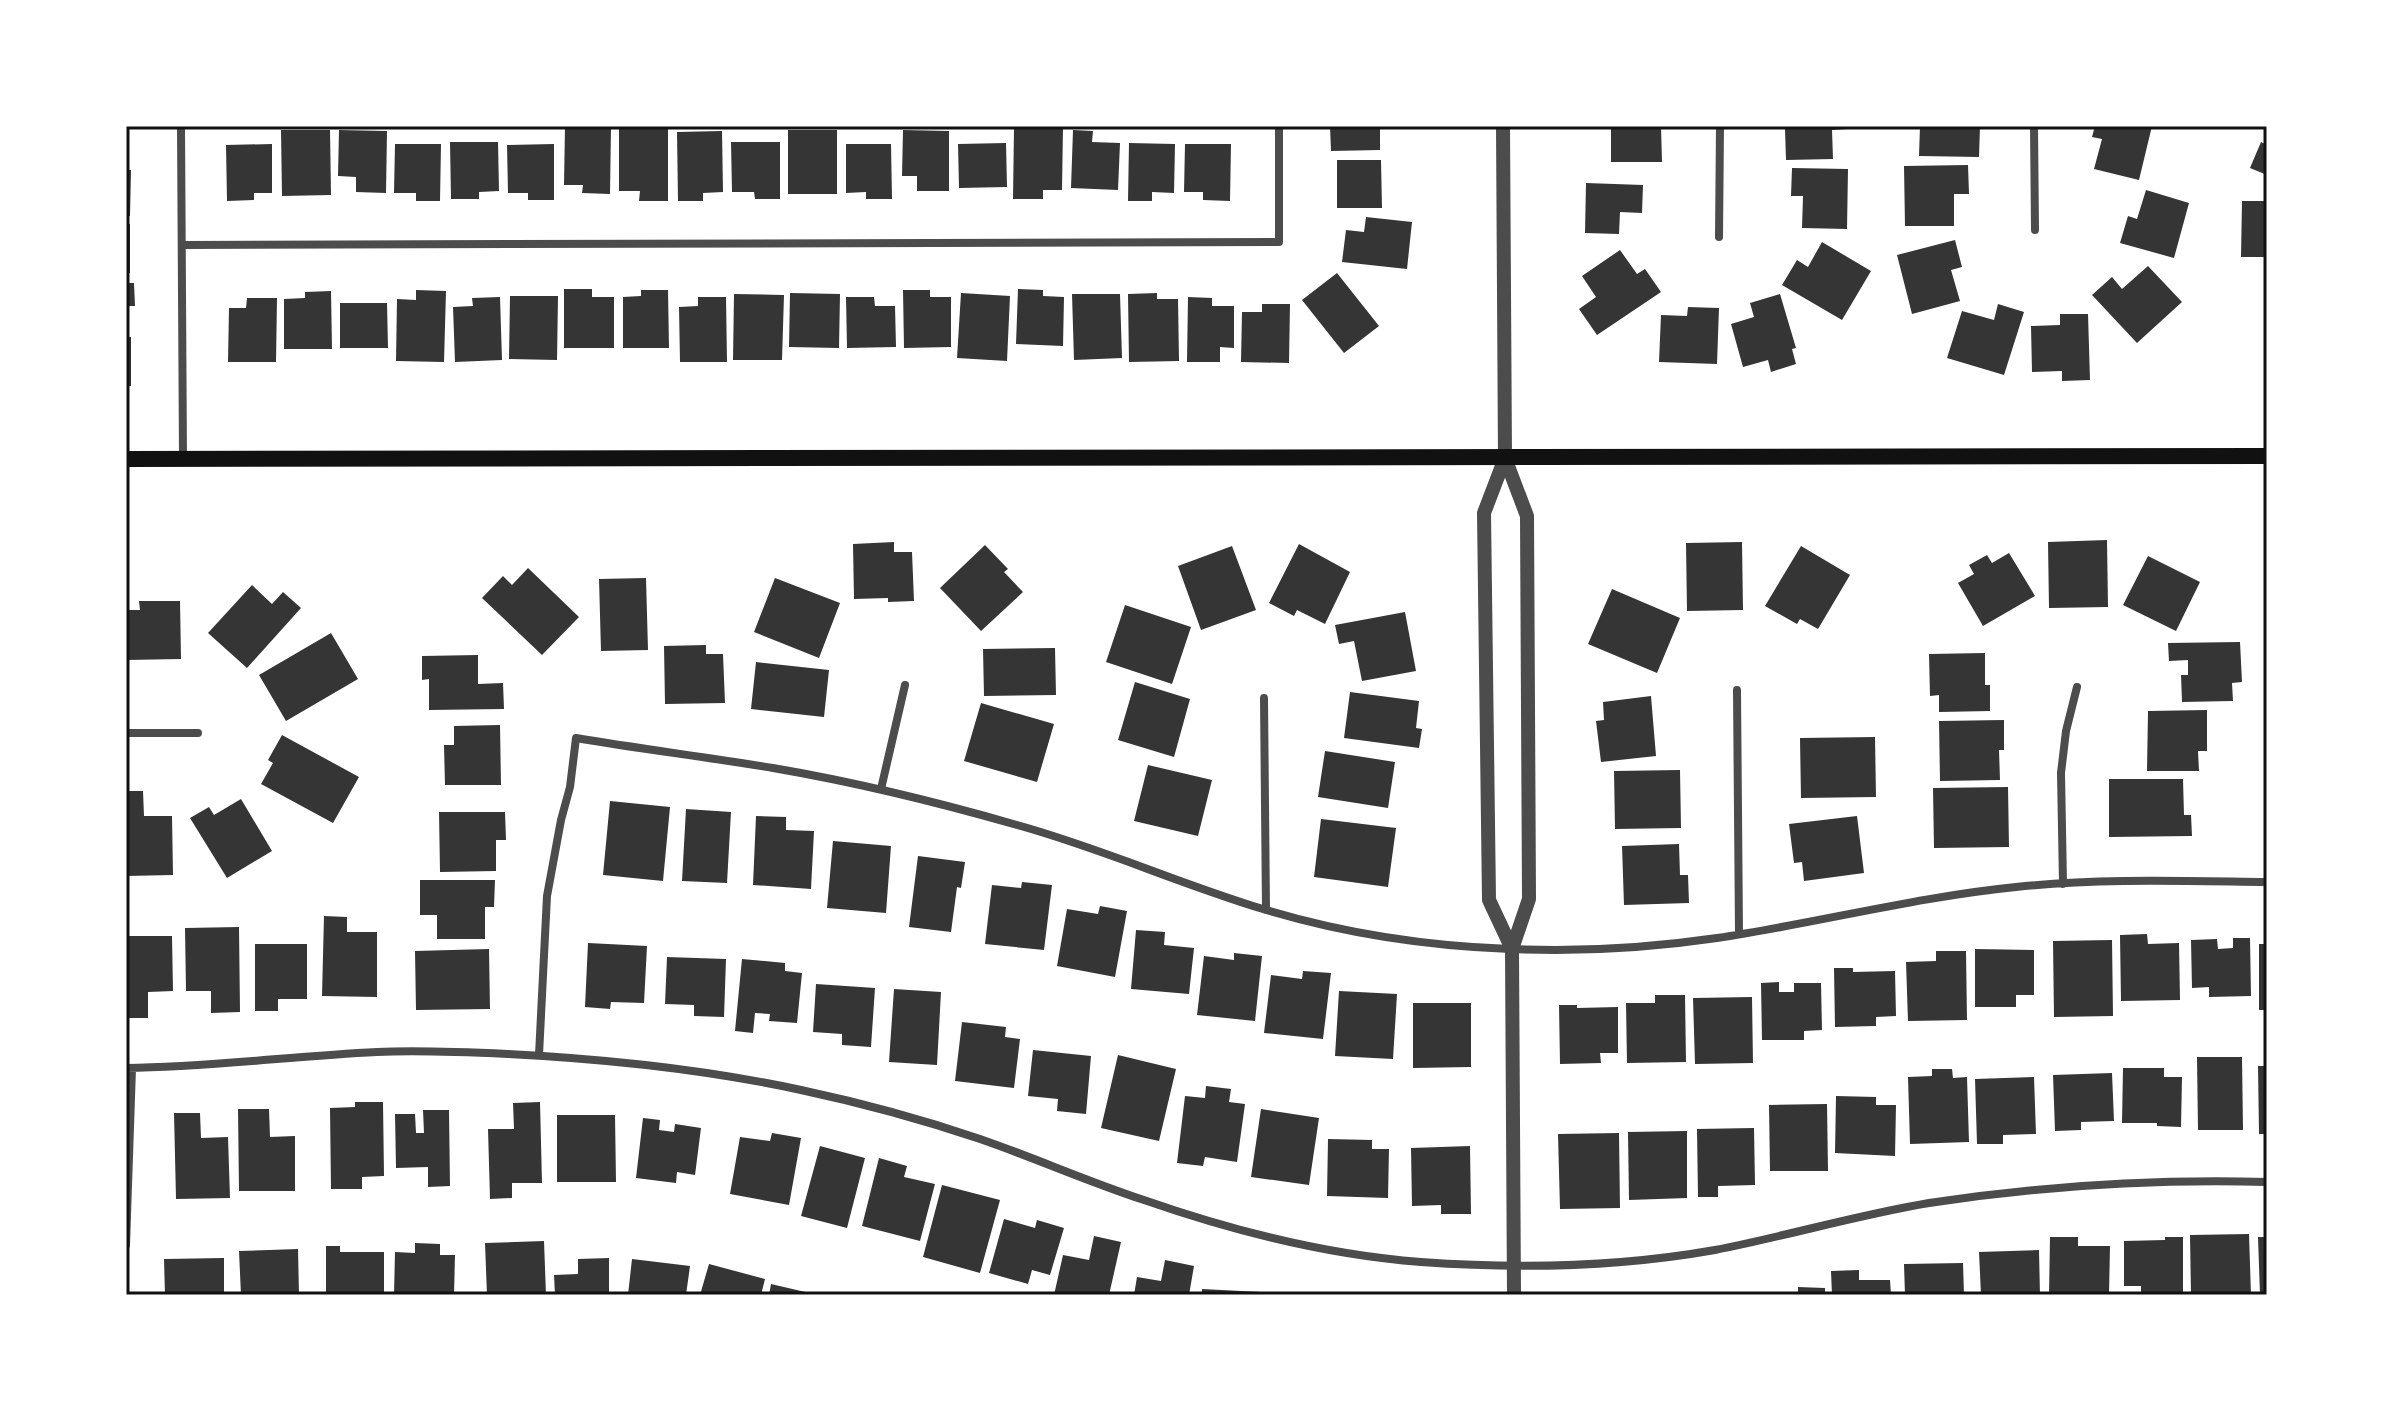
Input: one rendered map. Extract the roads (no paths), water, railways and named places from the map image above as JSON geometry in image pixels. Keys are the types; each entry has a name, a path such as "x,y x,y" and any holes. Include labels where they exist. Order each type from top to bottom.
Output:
{"main road":[{"path":"126,459 2267,456"}],"street":[{"path":"181,126 183,460"},
{"path":"182,245 1279,242 1279,126"},
{"path":"1503,126 1505,458 1527,516 1529,899 1512,949 1514,1295"},
{"path":"1719,237 1720,126"},
{"path":"2034,126 2035,230"},
{"path":"1505,458 1484,513 1489,900 1512,949"},
{"path":"881,789 905,685"},
{"path":"2063,884 2061,773 2066,731 2077,687"},
{"path":"1737,690 1739,934"},
{"path":"1264,698 1266,910"},
{"path":"126,733 198,733"},
{"path":"539,1055 547,896 570,787 576,738 772,768 881,789 1022,826 1266,910 1336,927 1409,939 1512,949 1608,950 1739,934 2016,887 2136,880 2267,882"},
{"path":"126,1245 129,1068 382,1051 539,1055 619,1061 700,1071 797,1089 893,1112 1043,1162 1141,1200 1229,1227 1320,1248 1415,1262 1513,1265 1645,1259 1711,1250 1927,1204 2022,1191 2172,1181 2267,1182"}]}
